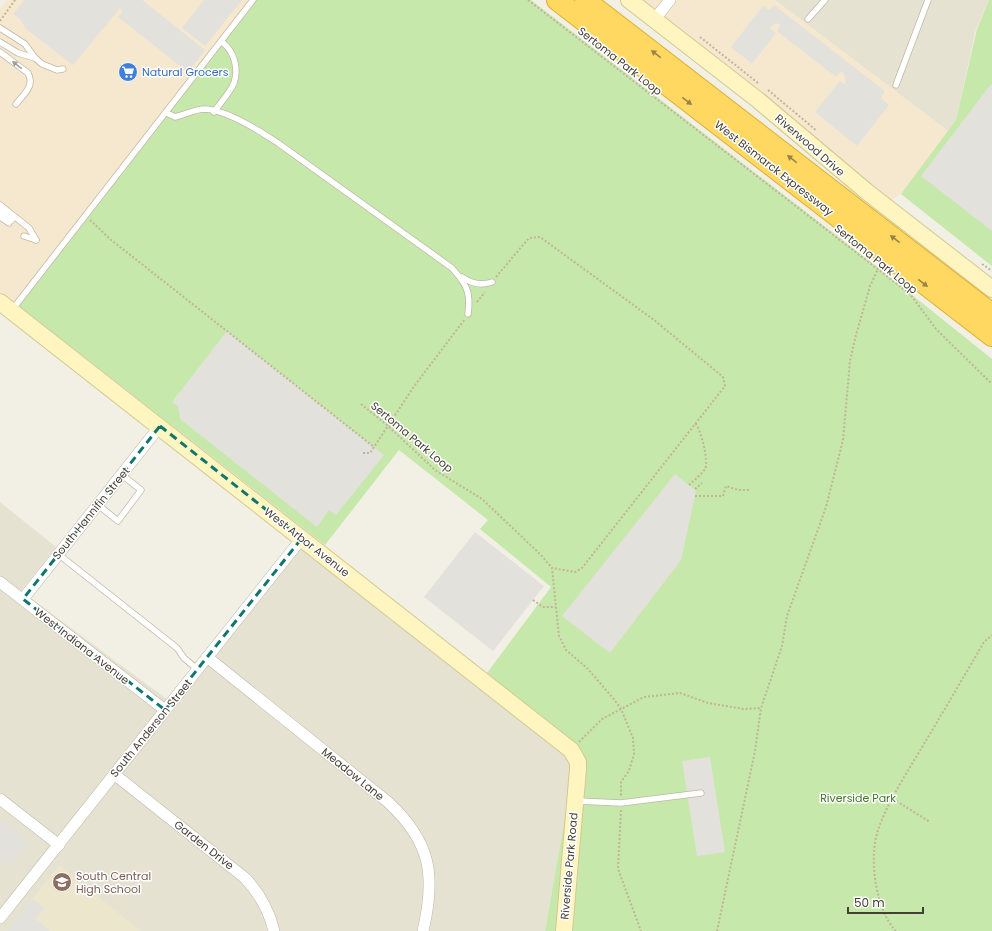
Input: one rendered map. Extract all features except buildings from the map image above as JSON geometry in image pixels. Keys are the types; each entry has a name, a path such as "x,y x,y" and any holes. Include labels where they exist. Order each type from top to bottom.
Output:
{"highway":[{"name":"West Bismarck Expressway","path":"557,0 992,336"},
{"name":"West Bismarck Expressway","path":"585,0 992,314"}],"main road":[{"name":"Riverwood Drive","path":"628,0 763,104 866,192 992,290"},
{"name":"West Arbor Avenue","path":"6,306 572,750"},
{"path":"572,750 578,762 575,801"},
{"name":"Riverside Park Road","path":"564,931 575,801"}],"street":[{"path":"654,20 670,0"},
{"name":"South Hannifin Street","path":"23,599 160,426"},
{"name":"South Anderson Street","path":"0,918 302,538"},
{"name":"West Indiana Avenue","path":"0,582 165,710"},
{"name":"Meadow Lane","path":"207,657 388,802 410,824 424,849 430,878 428,910 423,931"},
{"name":"Garden Drive","path":"114,774 245,878 266,907 274,931"},
{"path":"0,799 59,845"}],"lane":[{"path":"6,306 86,216 253,0"},
{"path":"808,19 825,0"},
{"path":"896,85 928,0"},
{"path":"0,28 25,44 35,58"},
{"path":"0,42 18,53 35,58 50,68 63,70"},
{"path":"214,112 234,84 235,58 230,47 222,42"},
{"path":"0,52 28,73 30,78 30,87 16,104"},
{"path":"166,112 175,117 204,109 256,128 464,278 476,284 486,284 492,282"},
{"path":"0,205 29,228 36,240 26,234"},
{"path":"0,211 10,222 0,217"},
{"path":"452,268 466,284 470,299 468,314"},
{"path":"98,505 118,521 141,490 122,475"},
{"path":"58,554 177,648 184,658 197,669"},
{"path":"575,801 621,803 701,793"}],"path":[{"path":"0,21 15,0"},
{"name":"Sertoma Park Loop","path":"528,0 910,294 936,329 992,384"},
{"path":"86,216 110,240 374,447"},
{"path":"363,453 370,453 415,385 492,282 529,238 540,237 654,320 723,377 725,386 582,568 574,572 552,568 559,636 566,650 592,673 621,709 633,738 634,754 629,771 621,782 618,869 641,931"},
{"path":"717,931 755,751 761,708 782,646 787,616 826,507 832,485 843,440 850,361 870,286 878,269"},
{"name":"Sertoma Park Loop","path":"360,404 388,426 436,470 482,500 541,555 552,568"},
{"path":"690,486 704,470 706,465 706,458 695,423"},
{"path":"694,489 702,483"},
{"path":"695,496 723,496 726,486 738,490 749,490"},
{"path":"533,600 543,607 556,607"},
{"path":"896,931 888,923 878,895 873,860 878,828 893,799 984,642 992,635"},
{"path":"572,750 602,719 644,698 680,693 708,703 744,709 761,708"},
{"path":"893,799 930,822"}],"highlighted area":[{"path":"160,426 302,538 165,710 23,599"}],"shaded area":[{"path":"8,0 251,0 14,302 0,291 0,9"},
{"path":"24,0 142,0 205,50 188,72 118,17 122,12 120,8 73,65 26,29 20,19 13,14"},
{"path":"204,0 242,0 205,46 182,28"},
{"path":"638,0 775,0 948,131 901,194 891,200"},
{"path":"775,0 989,0 976,29 956,120 948,131"},
{"path":"774,5 885,91 881,98 889,105 857,146 815,112 840,81 844,84 846,83 844,73 841,72 836,77 777,31 780,25 777,23 770,28 776,33 752,64 731,47 763,6 769,10"},
{"path":"992,84 992,231 921,176"},
{"path":"227,331 384,455 336,515 329,510 317,527 180,419 178,406 172,402"},
{"path":"675,474 696,491 681,560 610,653 562,616"},
{"path":"0,502 56,547 21,591 168,700 301,531 576,756 545,931 0,931"},
{"path":"475,532 544,586 493,651 424,597"},
{"path":"710,757 725,852 697,856 682,761"},
{"path":"0,820 28,842 8,867 0,861"},
{"name":"South Central High School","path":"59,865 141,931 7,931"},
{"path":"32,899 44,908 35,919 50,931 7,931"}],"green space":[{"name":"Riverside Park","path":"251,0 531,0 876,266 992,359 992,931 545,931 576,755 484,677 551,587 480,529 488,520 399,450 325,545 14,302"},
{"path":"989,0 992,0 992,266 901,194 956,120 977,29"}],"place":[{"name":"Natural Grocers","path":"128,72"},
{"name":"South Central High School","path":"62,882"}]}
